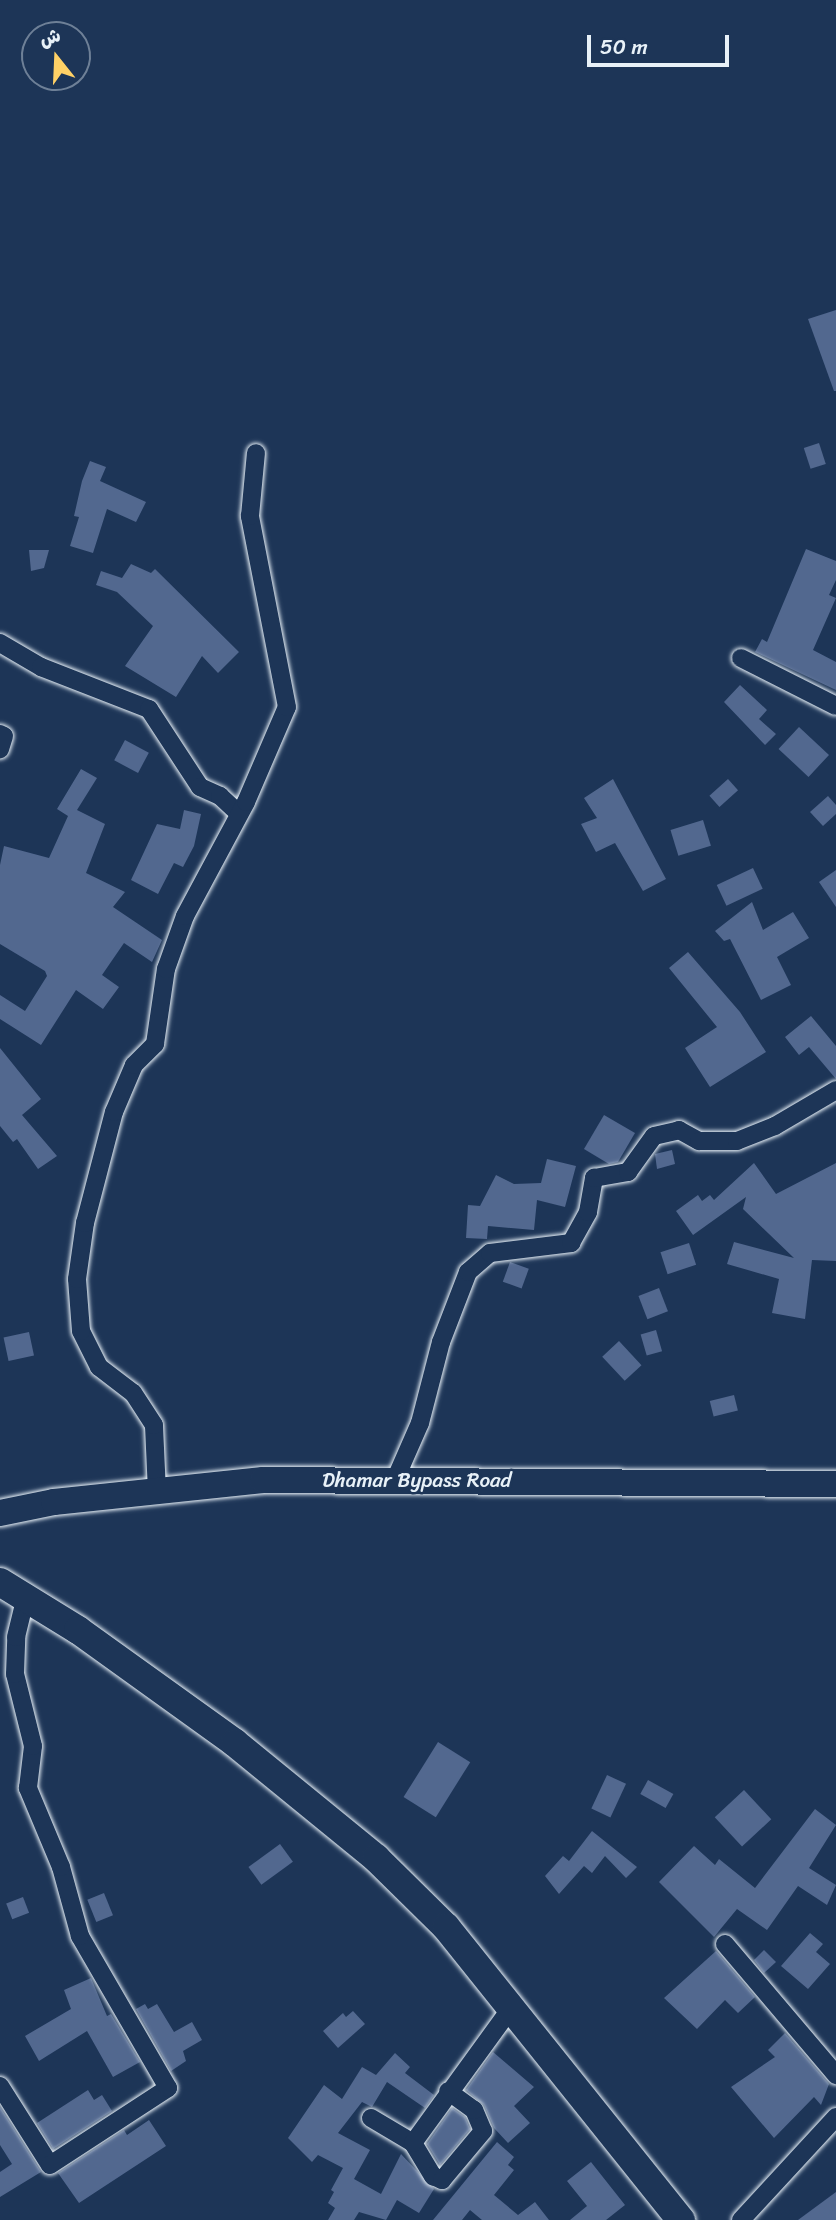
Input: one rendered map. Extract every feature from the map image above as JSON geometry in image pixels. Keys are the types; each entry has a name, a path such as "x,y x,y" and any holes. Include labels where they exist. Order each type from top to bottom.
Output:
{"main road":[{"name":"Dhamar Bypass Road","path":"0,1513 264,1480 836,1484"},
{"path":"0,1582 26,1596 235,1743 376,1858 446,1927 679,2219"}],"street":[{"path":"157,1492 154,1425 132,1393 99,1367 81,1331 77,1279 85,1223 114,1112 134,1065 155,1044 166,969 177,937 277,736 286,707 250,516 256,453"},
{"path":"0,643 41,667 149,709 200,787 220,796 239,814"},
{"path":"741,658 836,706"},
{"path":"0,734 0,749"},
{"path":"395,1480 420,1423 441,1342 468,1272 490,1253 571,1242 588,1212 594,1178 628,1172 654,1136 679,1130 699,1141 737,1140 775,1126 836,1090"},
{"path":"2,2090 50,2165 168,2088 80,1936 61,1867 28,1788 33,1746 15,1674 16,1637 26,1596"},
{"path":"725,1944 836,2075"},
{"path":"413,2143 448,2091 511,2008"},
{"path":"371,2118 413,2143 433,2176 442,2180 483,2131 474,2110 448,2091"},
{"path":"741,2220 836,2117"}],"building":[{"path":"836,310 836,391 834,391 808,319"},
{"path":"819,443 826,464 811,469 804,448"},
{"path":"90,461 106,467 100,481 146,502 136,522 107,509 93,553 70,546 79,517 74,516 82,481"},
{"path":"806,549 836,561 836,580 829,595 836,598 813,650 836,662 836,690 755,652 762,639 767,642"},
{"path":"29,550 49,550 44,568 31,571"},
{"path":"131,564 151,573 155,569 239,652 218,673 202,656 176,697 125,666 153,626 117,592 96,585 101,571 122,578"},
{"path":"740,685 767,710 759,719 776,734 765,745 724,702"},
{"path":"799,727 829,755 809,777 779,749"},
{"path":"125,740 149,753 138,773 114,760"},
{"path":"81,769 97,778 77,810 105,824 86,873 125,892 113,907 162,940 152,962 124,943 102,975 119,987 103,1009 76,990 41,1045 0,1019 0,995 25,1011 47,976 45,971 0,944 0,865 4,846 49,858 68,816 57,809"},
{"path":"613,779 666,879 643,891 615,843 596,852 581,824 597,818 584,798"},
{"path":"728,779 738,790 719,807 709,796"},
{"path":"828,796 836,805 836,814 823,826 810,812"},
{"path":"184,810 201,814 194,846 183,867 174,863 158,894 131,880 157,824 180,829"},
{"path":"703,820 711,846 678,856 670,830"},
{"path":"753,868 763,889 726,906 717,885"},
{"path":"836,870 836,907 819,882"},
{"path":"752,902 763,930 793,912 809,938 777,957 791,985 761,1000 730,939 724,941 715,931"},
{"path":"688,952 740,1012 766,1052 710,1087 685,1048 717,1027 669,968"},
{"path":"811,1016 836,1046 836,1079 809,1047 799,1055 785,1037"},
{"path":"0,1048 41,1099 22,1115 57,1156 38,1169 17,1139 13,1142 0,1126"},
{"path":"604,1115 635,1133 618,1162 609,1164 584,1149"},
{"path":"672,1150 675,1164 657,1169 655,1154"},
{"path":"547,1159 576,1166 565,1207 537,1200 534,1230 488,1226 487,1239 466,1238 468,1205 480,1206 496,1175 514,1184 541,1183"},
{"path":"754,1163 776,1194 836,1163 836,1261 812,1260 805,1319 772,1313 779,1279 727,1264 734,1242 794,1258 743,1209 746,1197 693,1235 676,1211 698,1195 702,1201 710,1195 714,1200"},
{"path":"689,1243 696,1265 668,1274 660,1252"},
{"path":"510,1262 529,1269 522,1289 503,1282"},
{"path":"659,1288 668,1311 647,1319 638,1296"},
{"path":"656,1330 662,1351 647,1356 641,1334"},
{"path":"29,1332 34,1355 9,1361 4,1337"},
{"path":"619,1341 642,1365 625,1381 602,1357"},
{"path":"734,1395 738,1411 714,1417 710,1401"},
{"path":"438,1742 470,1762 436,1817 404,1797"},
{"path":"607,1775 626,1784 610,1817 591,1809"},
{"path":"648,1780 673,1794 666,1808 640,1794"},
{"path":"744,1790 771,1819 742,1847 715,1817"},
{"path":"815,1809 836,1825 809,1868 836,1885 827,1905 798,1886 767,1930 737,1909 714,1937 659,1882 694,1846 715,1865 719,1859 755,1888"},
{"path":"592,1831 637,1867 626,1878 605,1856 592,1873 584,1866 559,1894 545,1876 563,1856 569,1861"},
{"path":"280,1844 293,1862 261,1885 248,1867"},
{"path":"104,1893 113,1915 96,1922 87,1900"},
{"path":"23,1897 29,1913 12,1919 6,1903"},
{"path":"810,1933 823,1944 816,1952 830,1964 808,1989 781,1966"},
{"path":"764,1950 776,1962 764,1973 754,1960"},
{"path":"716,1951 755,1997 738,2013 725,2000 697,2029 664,1998"},
{"path":"91,1978 107,2016 111,2014 140,2062 113,2077 87,2031 39,2061 25,2036 71,2009 64,1990"},
{"path":"145,2004 148,2009 157,2004 174,2032 192,2022 202,2040 183,2051 186,2061 171,2071 136,2009"},
{"path":"353,2011 365,2024 338,2048 323,2031 343,2013 346,2017"},
{"path":"785,2033 829,2084 821,2105 814,2097 774,2138 731,2087 775,2057 768,2050"},
{"path":"493,2052 534,2087 514,2106 530,2123 508,2143 494,2128 484,2105 466,2090"},
{"path":"395,2053 410,2067 405,2073 434,2095 425,2108 387,2082 372,2107 362,2102 338,2133 370,2150 354,2179 381,2194 401,2154 434,2189 419,2213 397,2200 386,2220 359,2212 354,2220 328,2220 335,2208 328,2203 334,2192 331,2190 343,2168 318,2155 312,2162 288,2138 324,2085 342,2099 362,2067 376,2075"},
{"path":"88,2090 94,2100 102,2095 112,2111 53,2149 37,2123"},
{"path":"0,2107 41,2172 0,2197 0,2172 12,2164 0,2145"},
{"path":"452,2108 465,2117 470,2129 440,2165 427,2144"},
{"path":"149,2120 166,2146 79,2203 58,2173 124,2130 127,2135"},
{"path":"497,2142 514,2157 508,2165 514,2170 494,2195 518,2215 535,2202 549,2220 482,2220 470,2210 462,2220 433,2220"},
{"path":"591,2162 625,2205 606,2220 570,2220 587,2206 567,2181"},
{"path":"836,2192 836,2220 798,2220"}]}
